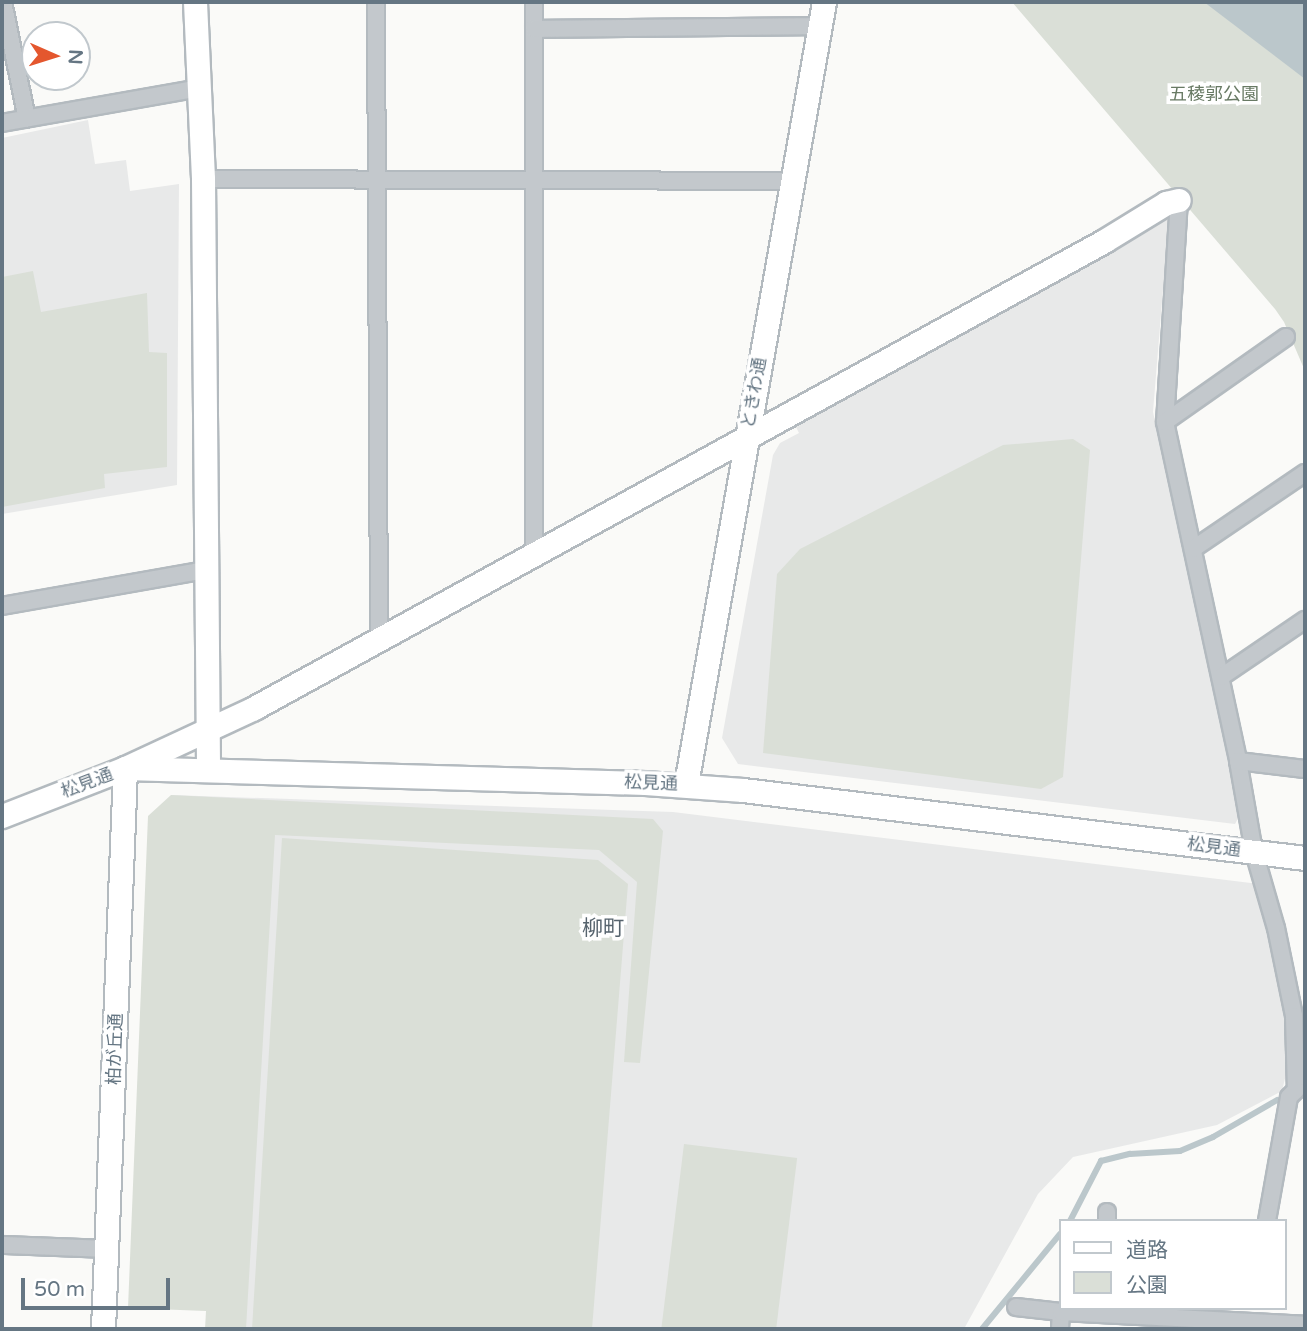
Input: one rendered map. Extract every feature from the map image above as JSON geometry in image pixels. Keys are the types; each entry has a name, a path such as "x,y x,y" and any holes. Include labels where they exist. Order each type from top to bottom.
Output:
{"street":[{"path":"3,2 27,119"},
{"path":"195,2 203,179 208,769"},
{"path":"376,2 379,639"},
{"path":"534,2 534,554"},
{"name":"ときわ通","path":"686,784 824,2"},
{"path":"534,29 820,26"},
{"path":"2,123 200,88"},
{"path":"203,179 792,181"},
{"path":"125,768 254,708 1104,241 1166,203 1179,200 1165,422 1221,677 1254,852 1300,1015 1301,1093 1289,1097 1267,1219"},
{"path":"1165,422 1286,337"},
{"path":"1193,550 1305,473"},
{"path":"2,606 207,570"},
{"path":"1221,677 1305,620"},
{"path":"1238,761 1305,769"},
{"name":"松見通","path":"2,816 125,768 686,784 1305,858"},
{"name":"柏が丘通","path":"103,1329 125,768"},
{"path":"2,1245 106,1249"},
{"path":"1016,1307 1061,1312 1102,1311 1155,1323 1255,1320 1305,1325"},
{"path":"1060,1329 1061,1312"}],"shaded area":[{"path":"1204,2 1305,2 1305,79"},
{"path":"88,120 95,164 126,160 130,191 179,184 177,485 2,514 2,138"},
{"path":"1169,216 1153,412 1240,815 1235,824 738,764 722,738 773,455 780,443 799,433 794,423"},
{"path":"171,795 673,812 1259,884 1272,932 1285,1018 1287,1070 1282,1091 1217,1125 1073,1157 1038,1194 964,1329 215,1329"}],"green space":[{"name":"五稜郭公園","path":"1012,2 1305,2 1305,371 1284,322 1275,309"},
{"path":"33,271 41,312 147,293 149,352 167,353 167,467 104,474 105,488 2,507 2,277"},
{"path":"1073,439 1090,450 1063,777 1041,789 763,753 777,574 800,549 1003,445"},
{"path":"171,795 653,819 663,831 640,1063 624,1062 637,882 599,850 275,835 246,1329 205,1329 206,1311 128,1308 148,816"},
{"path":"282,838 598,860 628,884 592,1329 252,1329"},
{"path":"684,1144 797,1158 776,1329 661,1329"}],"waterway":[{"path":"1071,1219 1101,1161 1130,1154 1180,1151 1213,1137 1277,1100"},
{"path":"982,1329 1058,1236"}],"district":[{"name":"柳町","path":"603,929"}]}
